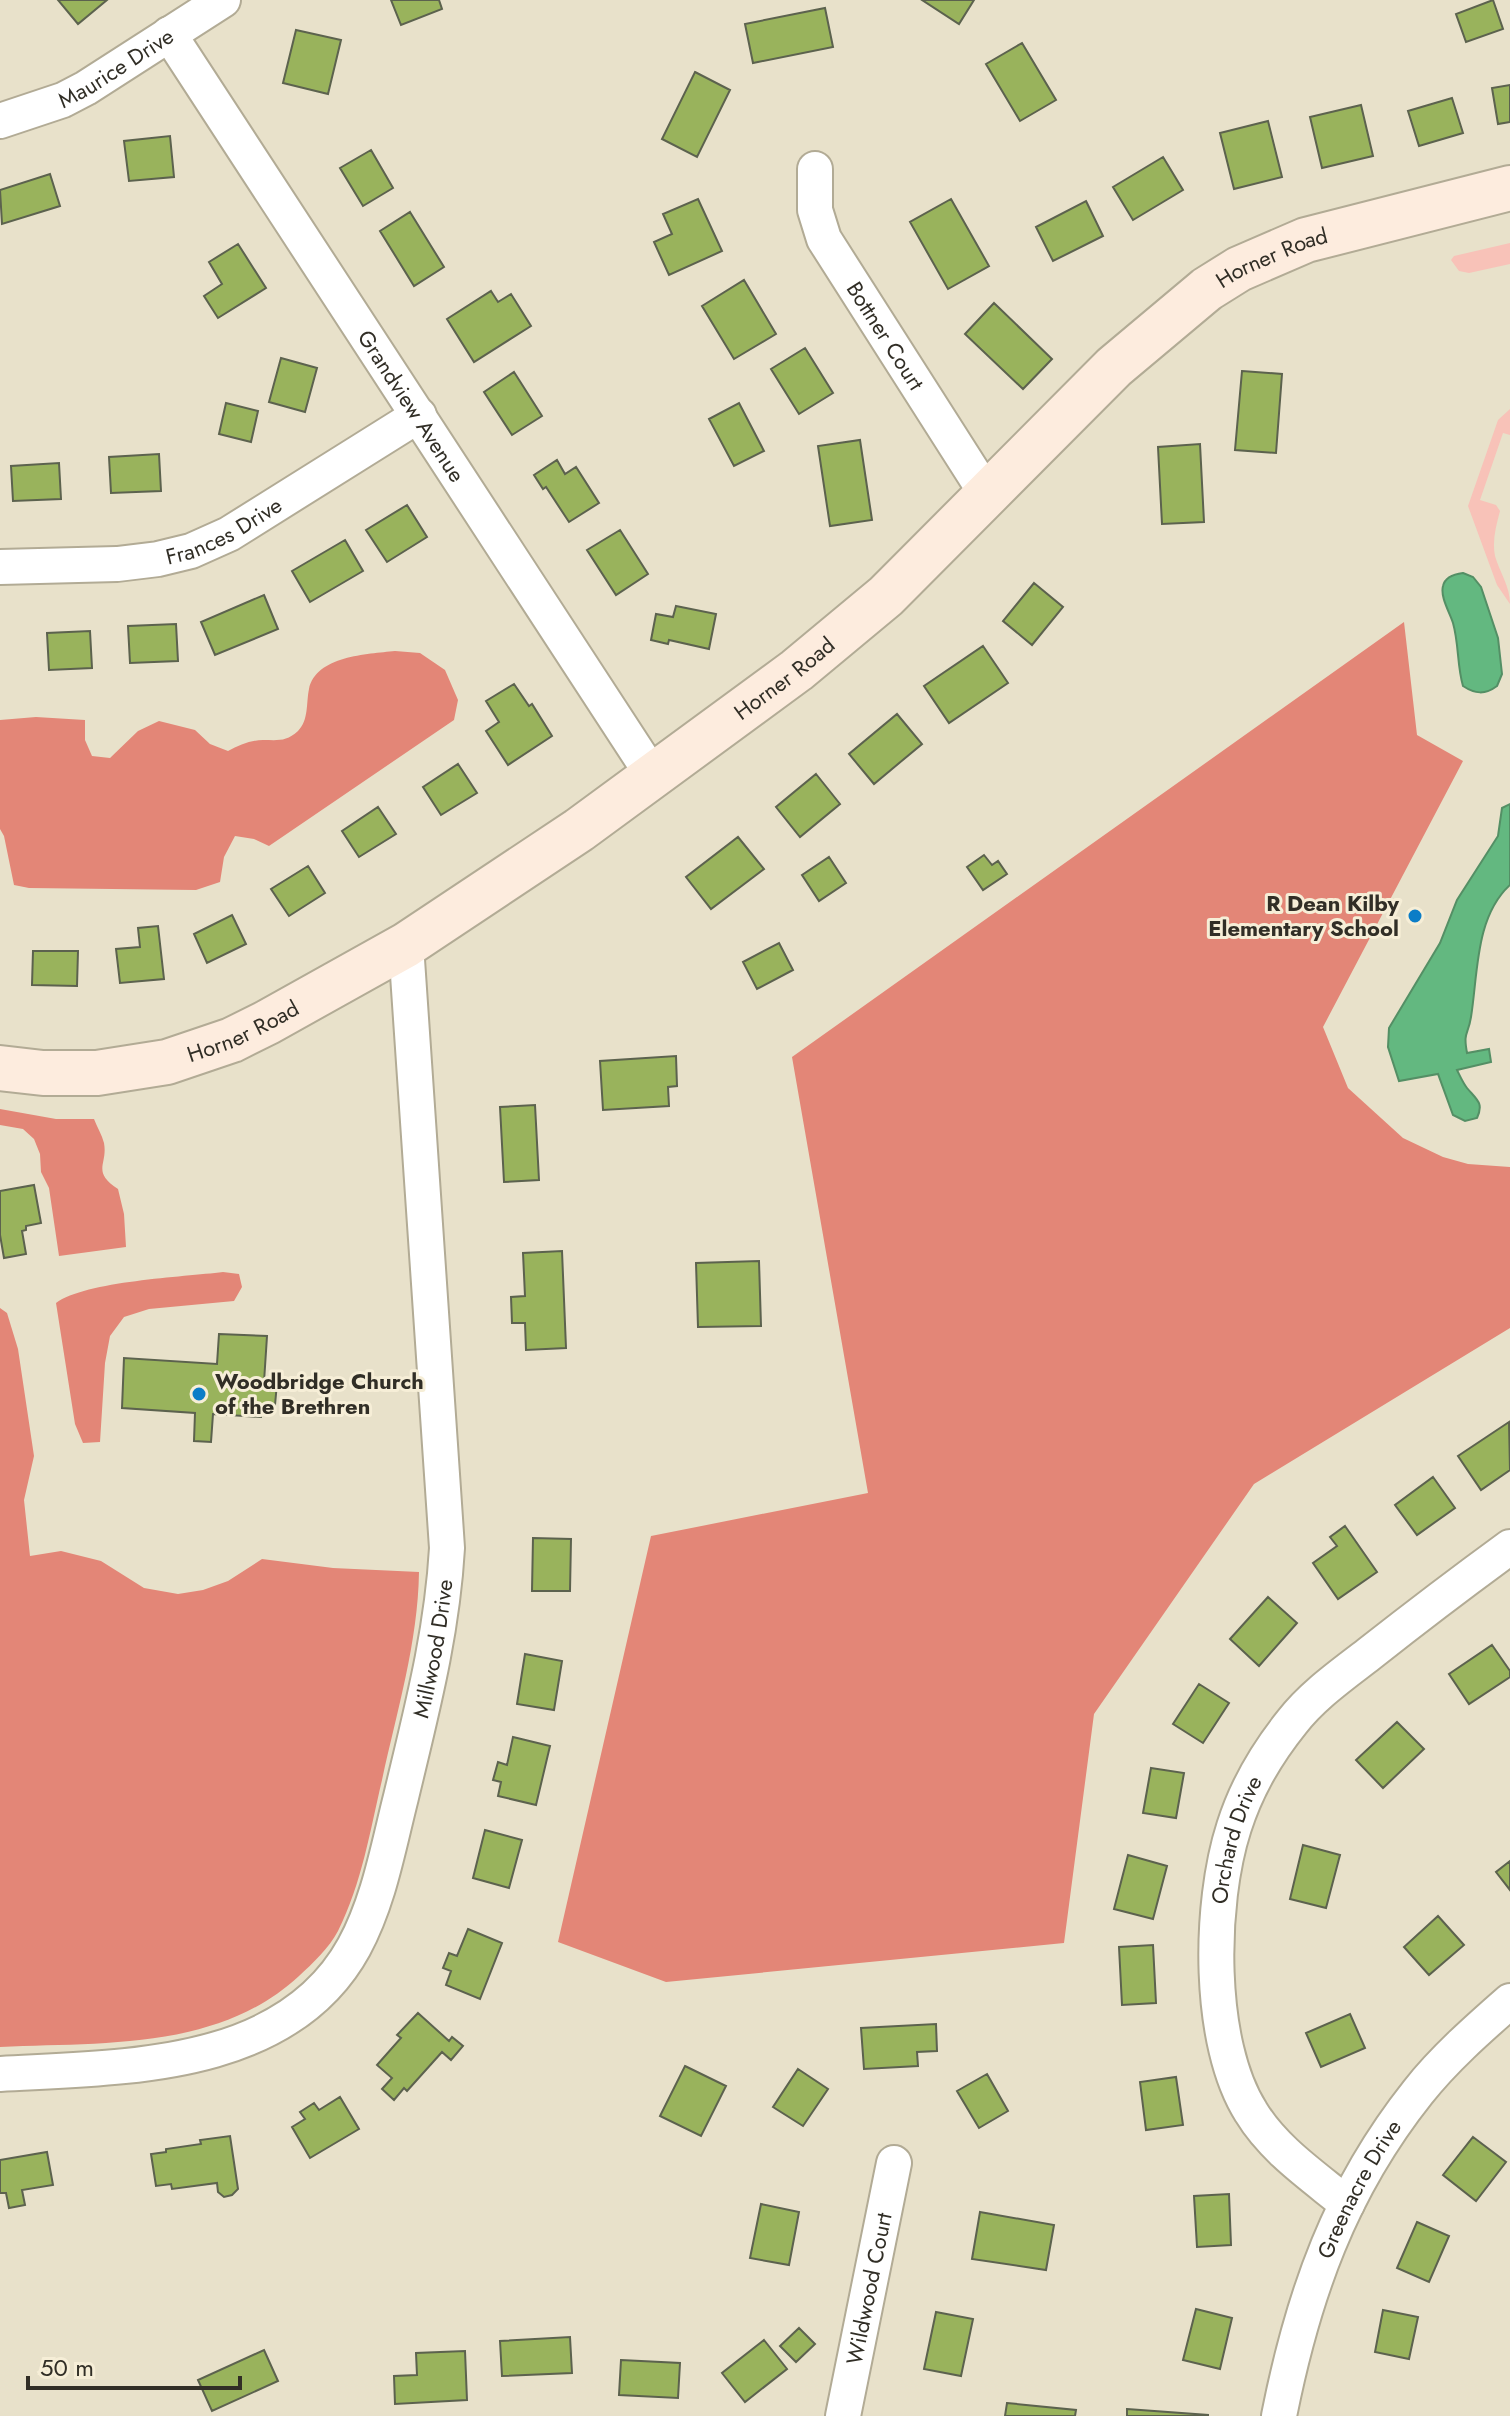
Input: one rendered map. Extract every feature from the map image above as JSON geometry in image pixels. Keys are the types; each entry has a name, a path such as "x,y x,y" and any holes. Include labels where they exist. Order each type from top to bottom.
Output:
{"main road":[{"name":"Horner Road","path":"0,1068 43,1073 97,1073 182,1058 232,1040 268,1022 406,945 514,875 797,670 886,596 1114,367 1197,297 1239,269 1306,240 1510,188"}],"street":[{"name":"Maurice Drive","path":"0,121 63,100 223,0"},
{"name":"Grandview Avenue","path":"169,34 653,776"},
{"name":"Bottner Court","path":"815,169 815,210 824,239 986,493"},
{"name":"Frances Drive","path":"0,567 117,564 191,551 229,534 419,415"},
{"name":"Millwood Drive","path":"0,2074 104,2068 182,2058 229,2045 271,2027 305,2004 332,1979 353,1949 376,1897 434,1661 444,1604 447,1548 406,945"},
{"name":"Orchard Drive","path":"1347,2204 1271,2140 1250,2111 1238,2086 1227,2049 1218,1994 1216,1940 1221,1885 1233,1828 1267,1756 1293,1720 1318,1694 1510,1547"},
{"name":"Greenacre Drive","path":"1279,2416 1293,2347 1313,2281 1347,2204 1380,2146 1419,2090 1510,2001"},
{"name":"Wildwood Court","path":"843,2416 894,2163"}],"shaded area":[{"path":"1510,243 1510,264 1469,273 1459,271 1451,260 1454,256"},
{"path":"1510,409 1510,435 1503,433 1480,500 1496,505 1500,511 1494,550 1510,604 1497,585 1468,506 1498,420"},
{"path":"1463,573 1473,577 1481,587 1498,638 1502,674 1497,686 1484,692 1463,686 1455,631 1443,595 1446,580"},
{"path":"1404,622 1417,735 1463,761 1323,1027 1348,1088 1403,1138 1443,1157 1468,1164 1510,1167 1510,1328 1254,1484 1094,1714 1064,1943 666,1982 558,1942 651,1536 868,1493 792,1057"},
{"path":"395,651 420,653 445,670 458,700 454,720 269,846 254,839 235,836 224,857 220,882 196,890 29,888 14,885 0,829 0,720 36,717 85,720 85,740 92,756 110,758 138,731 159,721 195,730 210,744 228,751 254,741 286,739 294,735 306,717 309,689 314,678 332,663"},
{"path":"1510,804 1510,885 1490,913 1484,929 1466,1037 1467,1053 1489,1049 1491,1062 1457,1070 1480,1105 1477,1118 1465,1121 1453,1115 1438,1074 1399,1081 1388,1047 1389,1028 1440,943 1457,900 1498,836 1502,808"},
{"path":"0,1109 56,1119 94,1119 104,1143 103,1172 118,1189 124,1214 126,1247 59,1256 49,1188 41,1172 40,1154 34,1139 23,1129 0,1125"},
{"path":"223,1272 239,1274 242,1287 234,1301 149,1309 124,1317 110,1336 105,1363 100,1442 83,1443 75,1424 56,1303 111,1285"},
{"path":"0,1308 7,1313 18,1349 34,1456 24,1500 30,1556 61,1551 101,1561 144,1588 178,1594 203,1590 228,1581 262,1559 333,1568 419,1572 415,1624 400,1702 364,1857 338,1931 310,1966 267,2000 232,2018 196,2030 118,2042 0,2047"}],"building":[{"path":"58,0 107,0 78,24"},
{"path":"391,0 439,0 442,9 401,25"},
{"path":"922,0 974,0 959,24"},
{"path":"1493,0 1503,29 1466,42 1456,14"},
{"path":"825,8 833,47 753,63 745,24"},
{"path":"296,30 341,40 328,94 283,83"},
{"path":"1022,43 1056,100 1020,121 986,64"},
{"path":"695,72 730,90 697,157 662,139"},
{"path":"1510,85 1510,122 1498,124 1492,88"},
{"path":"1452,98 1463,133 1419,146 1408,111"},
{"path":"1361,105 1373,156 1322,168 1310,117"},
{"path":"1268,121 1282,177 1234,189 1220,133"},
{"path":"170,136 174,177 129,181 124,141"},
{"path":"371,150 393,188 363,206 340,168"},
{"path":"1163,157 1183,190 1133,220 1113,187"},
{"path":"50,174 60,206 2,224 0,190"},
{"path":"698,199 722,251 669,275 654,242 672,234 663,214"},
{"path":"951,199 989,266 948,289 910,222"},
{"path":"1086,201 1103,236 1053,261 1036,227"},
{"path":"410,212 444,267 414,286 380,231"},
{"path":"238,244 266,288 218,318 204,296 222,284 209,262"},
{"path":"744,280 776,334 734,359 702,306"},
{"path":"491,291 498,302 511,294 531,326 474,362 447,319"},
{"path":"994,303 1052,359 1023,389 965,334"},
{"path":"805,348 833,393 799,414 771,369"},
{"path":"281,358 317,368 305,412 269,402"},
{"path":"1242,371 1282,374 1276,453 1235,450"},
{"path":"514,372 542,416 512,435 484,392"},
{"path":"226,403 258,411 251,442 219,434"},
{"path":"739,403 764,451 734,466 709,419"},
{"path":"860,440 872,520 830,526 818,446"},
{"path":"1200,444 1204,522 1162,524 1158,447"},
{"path":"159,454 161,491 111,493 109,457"},
{"path":"557,460 565,474 576,467 599,503 569,522 546,487 543,489 534,475"},
{"path":"59,463 61,499 13,501 11,466"},
{"path":"407,505 427,537 387,562 366,530"},
{"path":"620,530 648,574 616,595 587,550"},
{"path":"345,540 363,571 310,602 292,571"},
{"path":"1034,583 1063,607 1032,645 1003,621"},
{"path":"264,595 278,629 215,655 201,622"},
{"path":"676,606 716,614 709,649 669,640 668,644 651,640 656,614 673,617"},
{"path":"176,624 178,661 130,663 128,626"},
{"path":"90,631 92,668 49,670 47,633"},
{"path":"983,646 1008,683 949,723 924,686"},
{"path":"514,684 529,706 532,704 552,736 508,765 486,731 499,722 486,701"},
{"path":"897,714 922,744 874,784 849,754"},
{"path":"458,764 477,793 441,815 423,787"},
{"path":"816,774 840,804 800,837 776,807"},
{"path":"378,807 396,834 359,857 342,831"},
{"path":"738,837 764,869 711,909 686,877"},
{"path":"984,855 992,865 998,861 1007,874 983,890 967,867"},
{"path":"829,857 846,883 819,901 802,875"},
{"path":"308,866 325,893 289,916 271,889"},
{"path":"232,915 246,944 207,963 194,934"},
{"path":"158,926 164,979 120,983 116,949 140,947 138,928"},
{"path":"779,943 793,970 757,989 743,962"},
{"path":"33,951 78,951 77,986 32,985"},
{"path":"676,1056 677,1086 668,1087 669,1106 603,1110 600,1061"},
{"path":"535,1105 539,1180 504,1182 500,1107"},
{"path":"34,1185 41,1223 26,1226 26,1230 22,1231 26,1254 4,1258 0,1235 0,1191"},
{"path":"562,1251 566,1348 526,1350 525,1323 512,1323 511,1297 525,1296 523,1253"},
{"path":"759,1261 761,1326 698,1327 696,1263"},
{"name":"Woodbridge Church of the Brethren","path":"219,1334 267,1336 264,1382 277,1383 275,1405 262,1404 261,1417 213,1414 211,1442 194,1441 195,1413 122,1408 124,1358 217,1364"},
{"path":"1509,1422 1510,1470 1481,1490 1458,1456"},
{"path":"1433,1477 1455,1508 1417,1535 1395,1505"},
{"path":"1345,1526 1377,1572 1338,1599 1313,1563 1337,1546 1330,1537"},
{"path":"533,1538 571,1539 570,1591 532,1591"},
{"path":"1268,1597 1297,1623 1259,1666 1230,1639"},
{"path":"1492,1645 1510,1671 1510,1677 1469,1704 1449,1674"},
{"path":"525,1654 562,1661 554,1710 517,1704"},
{"path":"1199,1684 1229,1703 1203,1743 1173,1724"},
{"path":"1397,1722 1424,1749 1383,1788 1356,1760"},
{"path":"513,1737 550,1746 536,1805 498,1796 501,1782 493,1780 498,1762 507,1765"},
{"path":"1151,1768 1184,1773 1176,1818 1143,1813"},
{"path":"485,1830 522,1840 509,1888 473,1878"},
{"path":"1303,1845 1340,1855 1326,1908 1290,1899"},
{"path":"1128,1855 1167,1866 1153,1919 1114,1909"},
{"path":"1510,1861 1510,1890 1496,1872"},
{"path":"1438,1916 1464,1945 1429,1975 1404,1947"},
{"path":"468,1929 502,1943 480,1999 446,1985 451,1971 443,1968 449,1953 457,1956"},
{"path":"1153,1945 1156,2003 1122,2005 1119,1947"},
{"path":"418,2013 449,2041 452,2037 463,2046 451,2060 442,2052 407,2091 404,2088 394,2100 382,2089 392,2078 377,2065 401,2038 397,2035"},
{"path":"1350,2014 1365,2048 1321,2067 1306,2033"},
{"path":"936,2024 937,2051 917,2052 918,2066 864,2069 861,2028"},
{"path":"685,2066 726,2086 701,2136 660,2116"},
{"path":"798,2069 828,2089 803,2126 773,2107"},
{"path":"987,2074 1008,2111 979,2128 957,2091"},
{"path":"1176,2077 1183,2125 1146,2130 1140,2082"},
{"path":"340,2097 359,2129 310,2158 292,2127 305,2119 300,2112 314,2103 319,2110"},
{"path":"230,2136 238,2189 232,2195 224,2197 218,2192 217,2183 172,2189 171,2184 156,2186 151,2154 201,2144 200,2140"},
{"path":"1473,2137 1506,2162 1476,2201 1443,2175"},
{"path":"47,2152 53,2185 22,2190 25,2205 9,2208 6,2193 0,2193 0,2160"},
{"path":"1229,2194 1231,2245 1197,2247 1194,2196"},
{"path":"761,2204 799,2212 789,2265 750,2258"},
{"path":"980,2212 1054,2225 1046,2270 972,2259"},
{"path":"1417,2222 1449,2236 1429,2282 1397,2268"},
{"path":"1196,2309 1232,2318 1220,2369 1183,2360"},
{"path":"1383,2310 1418,2317 1409,2359 1375,2352"},
{"path":"936,2312 973,2319 961,2376 924,2369"},
{"path":"799,2328 815,2344 796,2362 780,2346"},
{"path":"570,2337 572,2373 502,2376 500,2341"},
{"path":"764,2340 787,2369 745,2402 722,2373"},
{"path":"264,2350 278,2381 212,2411 198,2380"},
{"path":"465,2351 467,2400 395,2404 394,2376 417,2375 416,2353"},
{"path":"621,2360 680,2363 678,2398 619,2395"},
{"path":"1007,2403 1076,2410 1075,2416 1005,2416"},
{"path":"1127,2409 1208,2415 1208,2416 1127,2416"}],"place":[{"name":"R Dean Kilby Elementary School","path":"1415,916"},
{"name":"Woodbridge Church of the Brethren","path":"199,1394"}]}
